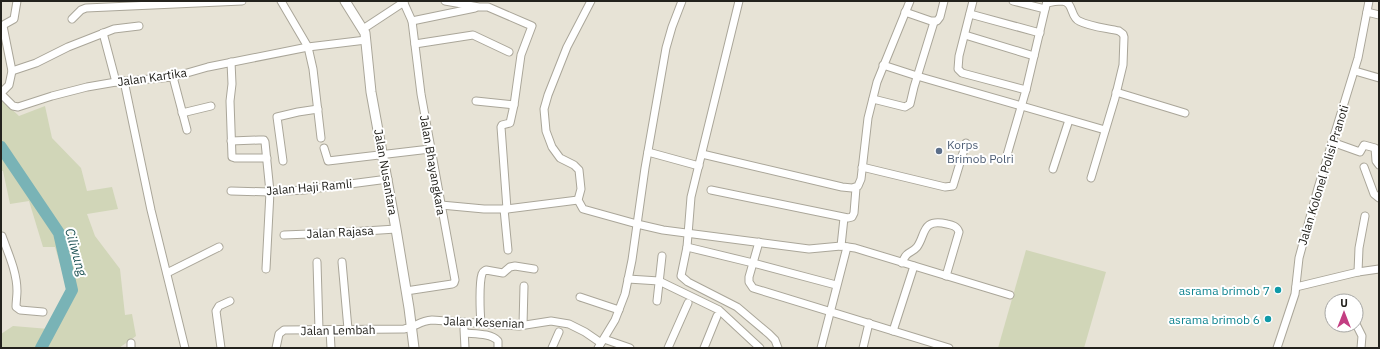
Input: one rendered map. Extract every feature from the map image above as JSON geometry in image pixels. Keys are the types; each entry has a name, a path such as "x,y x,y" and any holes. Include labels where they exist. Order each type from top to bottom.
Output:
{"main road":[{"name":"Jalan Nusantara","path":"345,1 363,29 366,40 371,92 388,179 414,348"}],"street":[{"path":"1,94 9,85 12,71 3,28 5,24 14,19 17,1"},
{"path":"72,19 81,10 86,8 242,1"},
{"path":"281,1 308,47 313,69 321,138"},
{"path":"363,29 403,1"},
{"name":"Jalan Bhayangkara","path":"403,1 412,21 421,94 430,149 455,282 452,284 406,291"},
{"path":"445,1 483,5 532,25 533,27 521,55 510,123 502,125 501,127 508,250"},
{"path":"591,1 567,47 544,109 546,131 552,147 560,158 574,165 579,170 581,189 578,200 583,209 656,229 809,249 844,247 902,262 1010,295"},
{"path":"601,343 619,310 625,294 666,48 682,1"},
{"path":"740,1 691,197 687,247 681,272 682,278 688,282 738,307 775,340 778,348"},
{"path":"711,190 844,218 852,217 854,213 856,188 860,183 868,118 873,99 883,65 910,1"},
{"path":"905,12 934,22 939,20 944,1"},
{"path":"973,1 957,64 959,72 1026,90"},
{"path":"1013,1 1046,4 1062,1 1070,5 1074,16 1080,21 1119,31 1123,34 1123,65 1091,178"},
{"name":"Jalan Kolonel Polisi Pranoti","path":"1277,348 1293,303 1299,258 1361,46 1369,1"},
{"path":"1007,155 1026,90 1046,4"},
{"path":"412,21 483,5"},
{"path":"1367,12 1379,15"},
{"path":"970,14 1040,33"},
{"path":"873,99 905,107 909,106 934,22"},
{"path":"12,71 36,63 76,44 114,29 139,26"},
{"path":"103,33 120,82 184,348"},
{"path":"415,44 473,35 509,52"},
{"path":"965,35 1034,56"},
{"name":"Jalan Kartika","path":"1,94 13,106 18,107 52,96 120,82 173,77 208,67 308,47 366,40"},
{"path":"231,62 231,154 233,158 267,158"},
{"path":"883,65 1105,130"},
{"path":"1354,71 1379,78"},
{"path":"173,77 187,130"},
{"path":"1116,92 1185,113"},
{"path":"476,101 514,105"},
{"path":"182,113 211,106"},
{"path":"283,161 277,117 318,108"},
{"path":"1053,169 1069,120"},
{"path":"231,141 264,140 265,142 270,192 266,269"},
{"path":"1332,142 1360,152 1364,145 1375,148 1376,161 1379,165"},
{"path":"862,168 945,187 953,186 966,143"},
{"path":"324,148 328,162 430,149"},
{"path":"648,152 699,166"},
{"path":"702,154 842,187 856,188"},
{"path":"1364,167 1374,194 1379,198"},
{"name":"Jalan Haji Ramli","path":"231,191 270,192 304,190 388,179"},
{"path":"441,205 484,209 505,209 578,200"},
{"path":"1358,272 1359,248 1365,216"},
{"path":"821,348 844,247 844,218"},
{"path":"902,262 905,256 917,246 923,232 928,226 941,223 951,225 956,227 959,232 946,276"},
{"name":"Jalan Rajasa","path":"284,235 396,229"},
{"path":"2,236 11,260 16,280 16,307 20,310 43,312"},
{"path":"759,242 749,282 753,288 949,348"},
{"path":"167,273 219,247"},
{"path":"687,247 836,285"},
{"path":"657,301 662,256"},
{"path":"317,262 319,330"},
{"path":"342,262 348,329"},
{"path":"481,322 481,276 484,271 486,270 503,273 510,267 514,266 534,269"},
{"path":"893,331 914,266"},
{"path":"1296,287 1358,272 1379,270"},
{"path":"628,279 659,281 719,310 760,348"},
{"path":"523,325 524,286"},
{"path":"580,297 619,310"},
{"path":"221,348 216,312 219,306 230,301"},
{"path":"668,348 688,302"},
{"path":"704,348 717,316"},
{"name":"Jalan Kesenian","path":"412,328 420,322 426,320 523,325 544,321 569,324 585,332 601,343 630,348"},
{"path":"863,348 869,323"},
{"name":"Jalan Lembah","path":"276,348 279,334 284,330 412,328"},
{"path":"330,330 331,348"},
{"path":"465,348 464,331 487,334 496,338 498,341 498,348"},
{"path":"552,348 559,332"},
{"path":"1360,333 1362,336 1361,348"}],"green space":[{"path":"1,99 19,116 45,106 52,138 81,168 87,191 112,187 118,209 87,214 95,236 120,269 125,315 132,314 136,336 119,348 1,348 1,334 13,326 49,329 60,317 67,288 55,247 43,247 29,201 10,204 3,171 1,171"},
{"path":"1026,250 1106,272 1084,348 998,348"}],"waterway":[{"name":"Ciliwung","path":"1,147 59,233 72,290 41,348"}],"place":[{"name":"Korps Brimob Polri","path":"939,151"},
{"name":"asrama brimob 7","path":"1278,290"},
{"name":"asrama brimob 6","path":"1268,319"}]}
